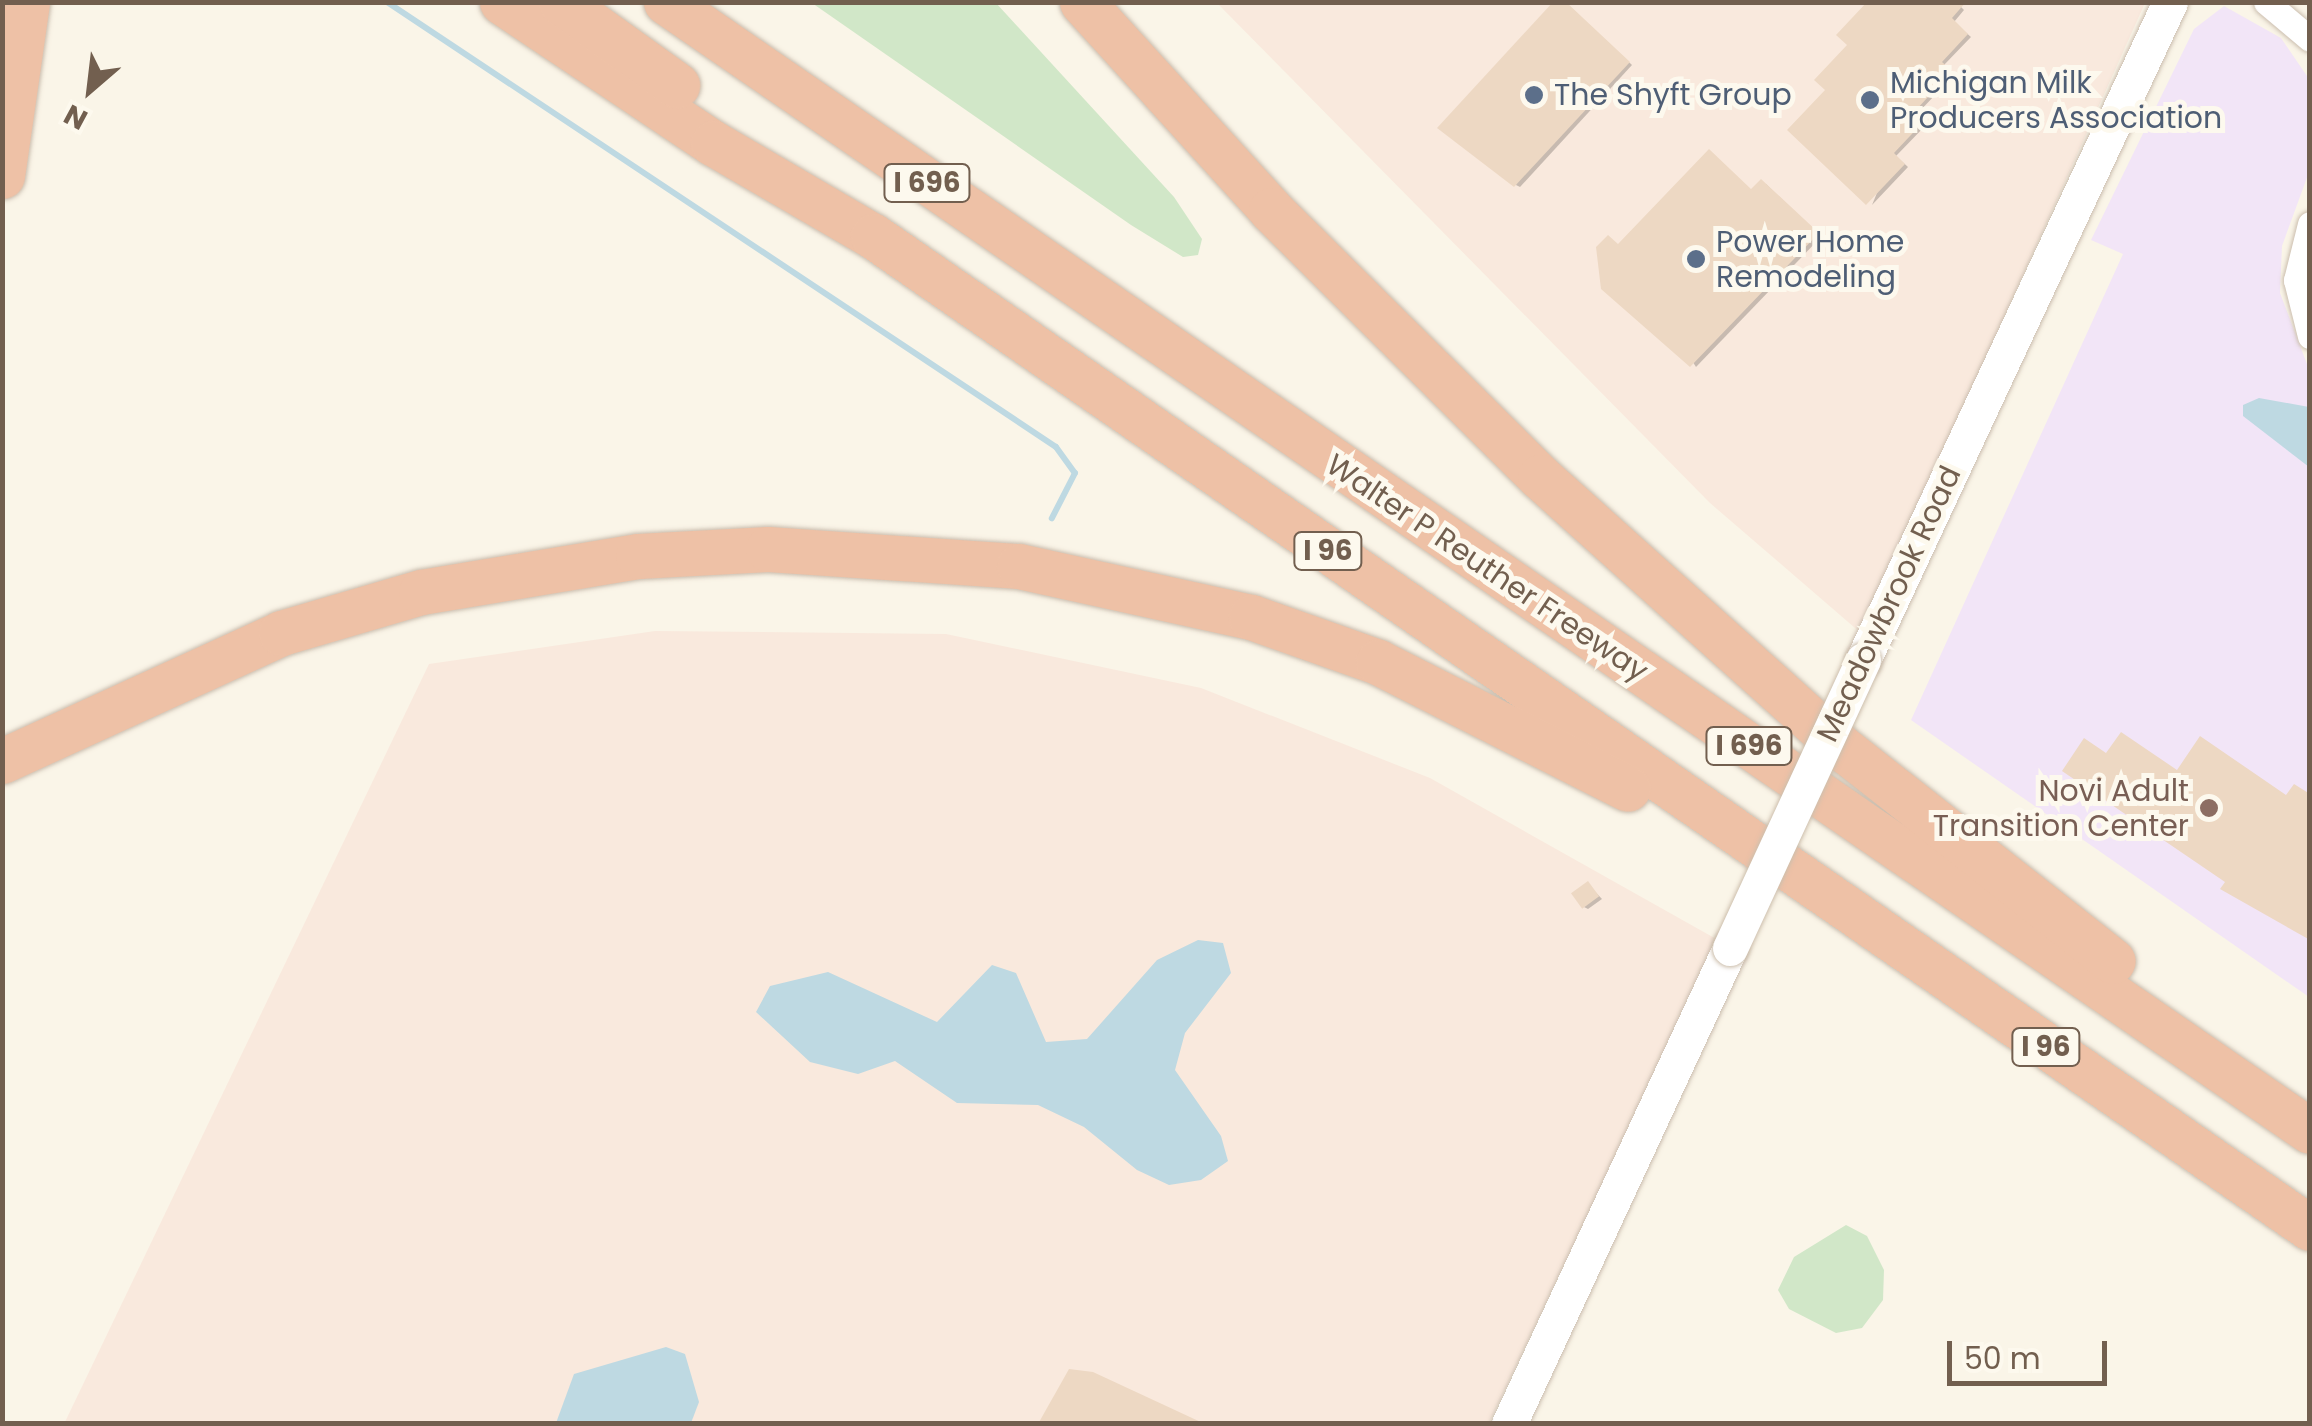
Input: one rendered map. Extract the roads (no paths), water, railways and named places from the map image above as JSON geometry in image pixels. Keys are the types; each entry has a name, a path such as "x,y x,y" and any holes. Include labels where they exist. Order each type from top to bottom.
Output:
{"highway":[{"path":"2,39 12,2"},
{"path":"2,176 27,2"},
{"name":"I 96","path":"502,2 713,143 873,236 2310,1228"},
{"path":"561,2 873,236"},
{"name":"Walter P Reuther Freeway","path":"666,2 2310,1131"},
{"path":"1082,2 1396,338 1740,658 2080,937 2310,1102"},
{"path":"2,762 263,640 422,592 638,556 898,553 1134,586 1378,662 1783,866"}],"street":[{"name":"Meadowbrook Road","path":"1508,1424 2170,2"},
{"path":"2266,2 2310,39"},
{"path":"2310,224 2296,280 2310,336"}],"water":[{"path":"2259,398 2309,407 2309,467 2243,416 2243,405"},
{"path":"1198,940 1223,943 1231,973 1185,1033 1175,1070 1221,1136 1228,1161 1201,1180 1169,1185 1137,1170 1084,1127 1038,1105 957,1103 895,1061 858,1074 810,1062 756,1012 770,986 828,972 937,1022 992,965 1016,973 1046,1042 1087,1039 1157,960"},
{"path":"666,1347 685,1354 699,1402 691,1423 556,1423 574,1374"}],"waterway":[{"path":"387,2 1056,447 1075,473 1052,518"}],"place":[{"name":"The Shyft Group","path":"1534,95"},
{"name":"Michigan Milk Producers Association","path":"1870,100"},
{"name":"Power Home Remodeling","path":"1696,259"},
{"name":"Novi Adult Transition Center","path":"2209,808"}]}
